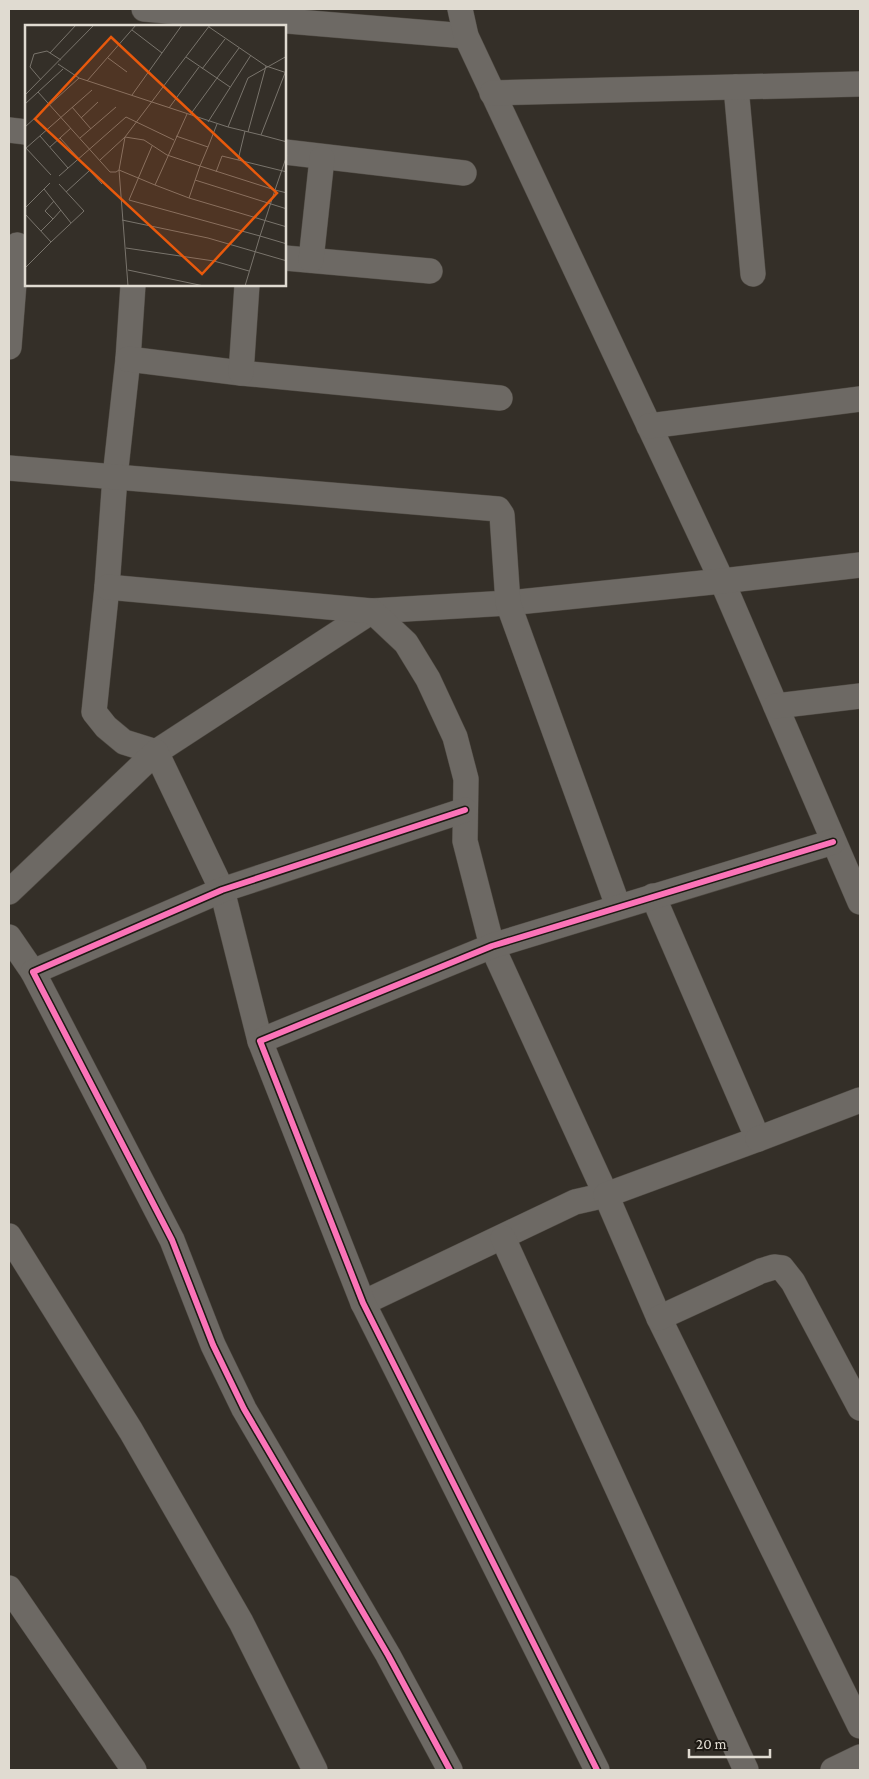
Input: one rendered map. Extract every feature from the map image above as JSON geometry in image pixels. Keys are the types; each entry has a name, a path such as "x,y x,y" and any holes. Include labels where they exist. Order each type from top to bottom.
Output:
{"street":[{"path":"460,9 466,36 722,581 834,842 853,866 860,902"},
{"path":"151,13 466,36"},
{"path":"492,92 860,84"},
{"path":"736,87 754,274"},
{"path":"9,130 25,132"},
{"path":"286,152 322,158 464,173"},
{"path":"310,260 322,158"},
{"path":"9,347 17,245"},
{"path":"286,258 430,271"},
{"path":"134,286 94,712 106,727 124,742 156,752 222,890 260,1041 363,1303 596,1770"},
{"path":"241,373 247,286"},
{"path":"128,358 241,373 500,398"},
{"path":"649,426 860,399"},
{"path":"9,468 497,508 502,516 508,603 618,906"},
{"path":"107,586 372,611 508,603 860,565"},
{"path":"9,892 156,752 372,611"},
{"path":"372,611 406,643 432,687 455,737 466,779 465,841 492,946 606,1196 659,1318 860,1726"},
{"path":"776,706 860,696"},
{"path":"33,972 222,890 465,810"},
{"path":"260,1041 492,946 618,906 834,842"},
{"path":"653,896 758,1139"},
{"path":"9,937 33,972 172,1240 213,1346 244,1409 388,1654 450,1770"},
{"path":"363,1303 503,1238 575,1202 606,1196 860,1100"},
{"path":"9,1236 131,1431 241,1622 315,1770"},
{"path":"503,1238 746,1770"},
{"path":"659,1318 761,1271 782,1268 852,1373 860,1408"},
{"path":"9,1588 134,1770"},
{"path":"833,1770 860,1757"}],"cycle path":[{"path":"450,1770 388,1655 244,1409 213,1345 172,1240 33,972 222,890 465,810"},
{"path":"597,1770 363,1303 260,1041 492,946 833,842"}]}
